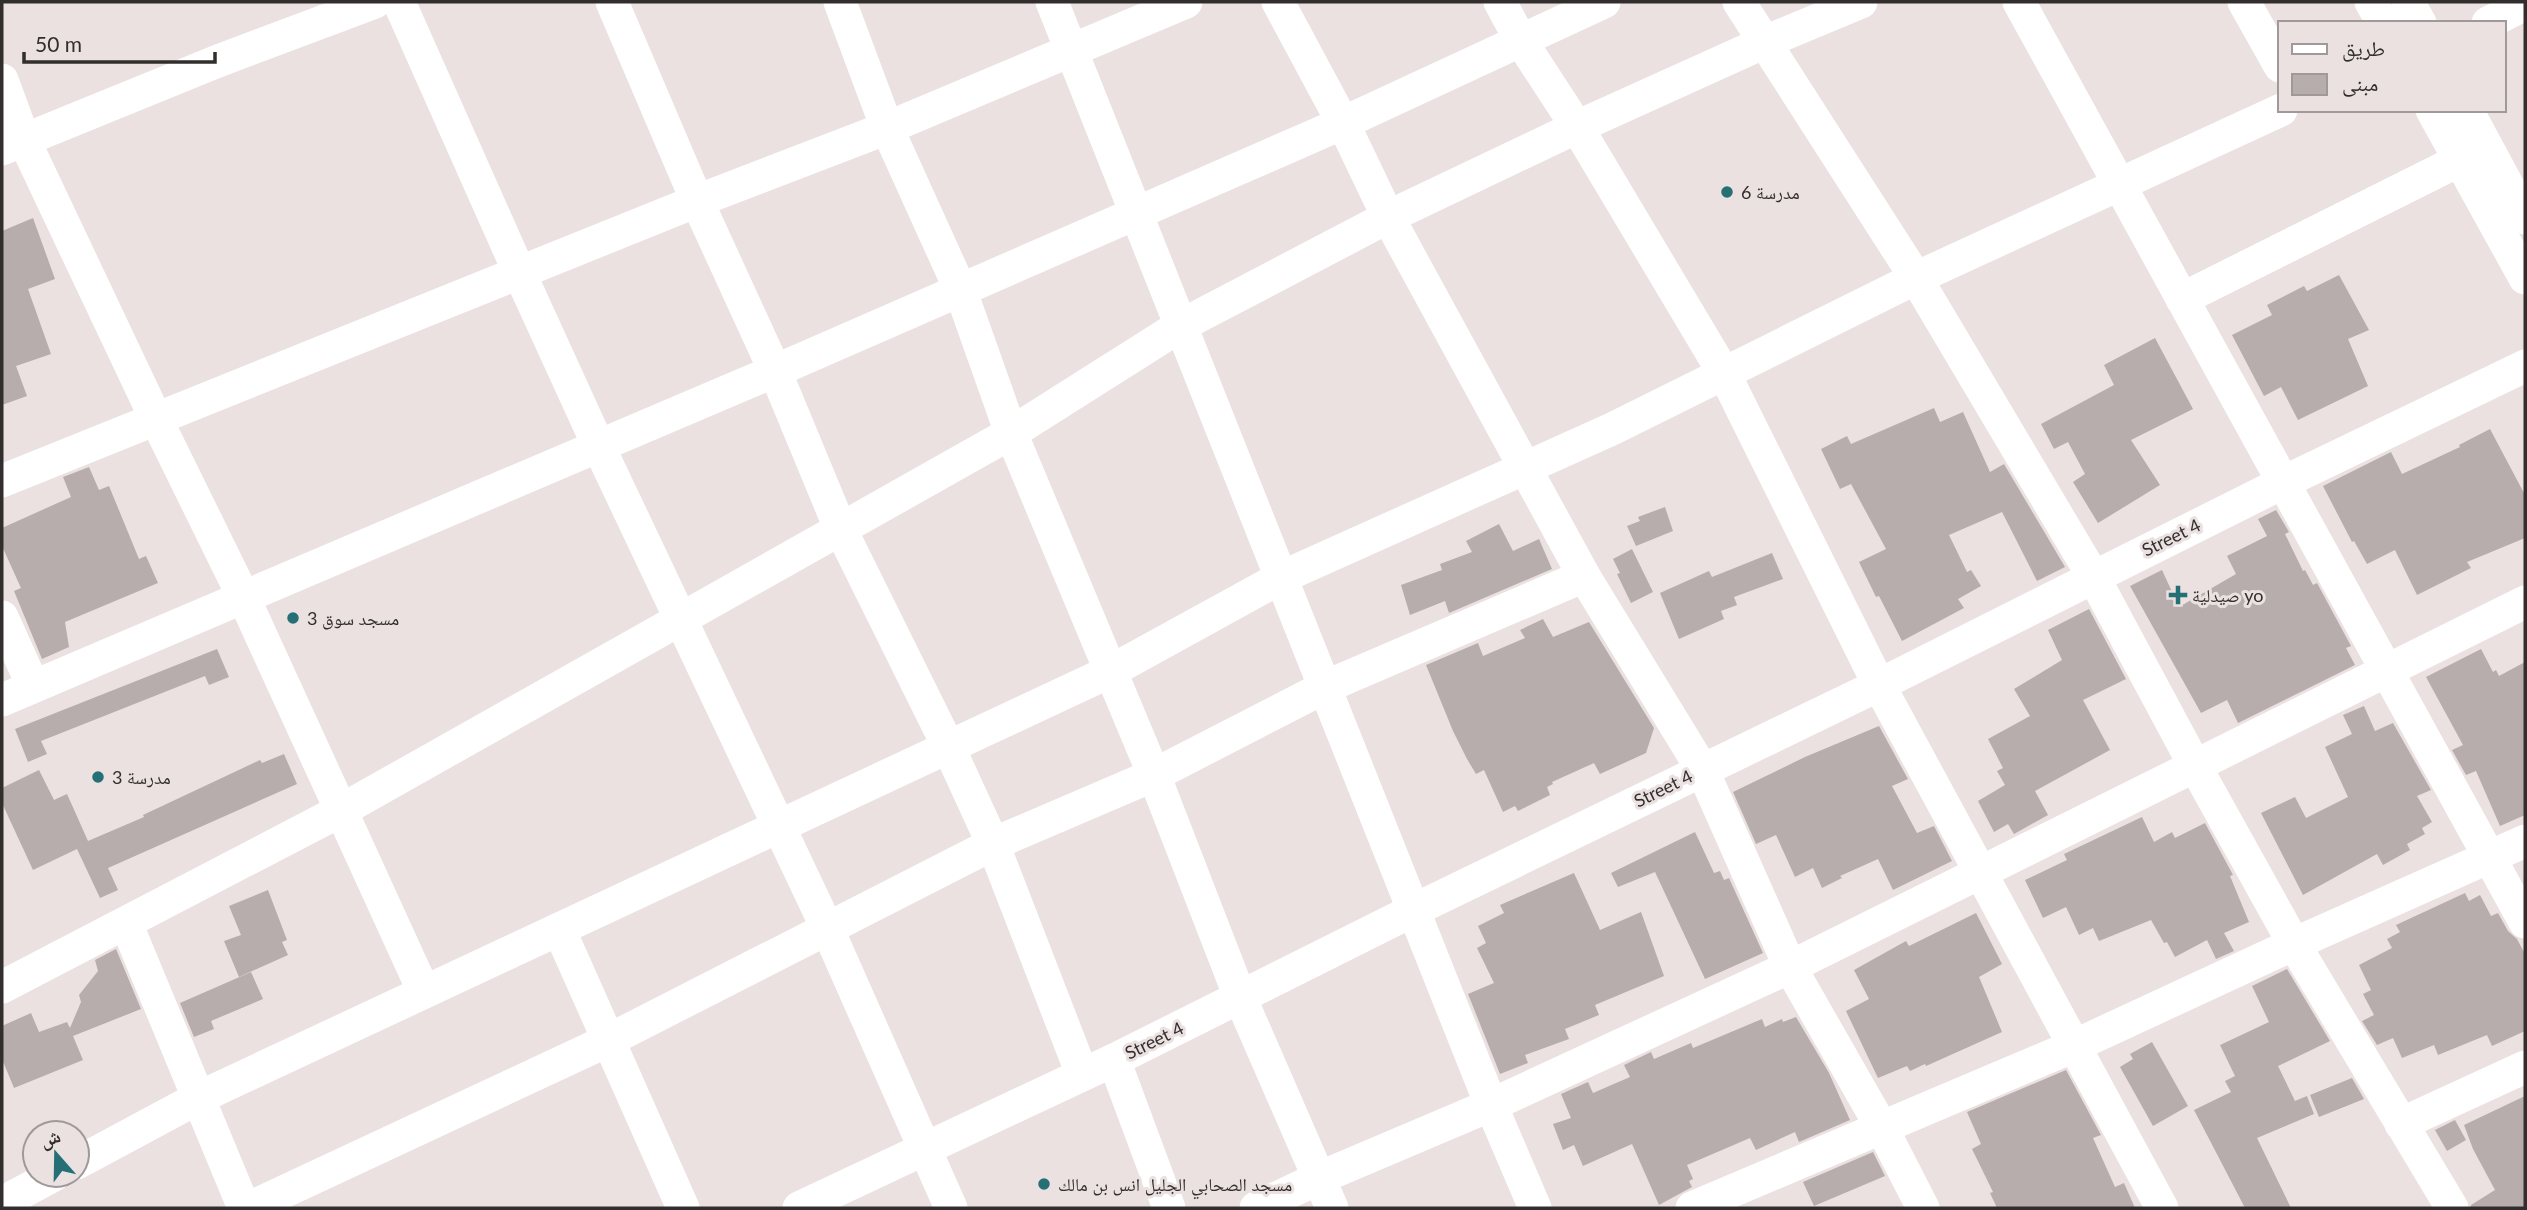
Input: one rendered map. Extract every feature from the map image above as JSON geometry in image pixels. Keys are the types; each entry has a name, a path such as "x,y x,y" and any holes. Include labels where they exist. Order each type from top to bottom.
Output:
{"street":[{"path":"13,144 218,61 375,2"},
{"path":"399,2 598,446 828,930 951,1208"},
{"path":"612,2 697,201 775,371 840,528 948,746 993,844 1082,1074"},
{"path":"840,2 887,128 960,289 1011,433 1154,775 1240,997 1332,1208"},
{"path":"1052,2 1491,1105 1535,1208"},
{"path":"2,481 697,201 887,128 1186,2"},
{"path":"1278,2 1343,123 1388,217 1584,576 1702,769 1790,967 1882,1128 1923,1208"},
{"path":"1500,2 1521,41 1577,127 1725,374 1879,685 2162,1208"},
{"path":"2,700 775,371 1343,123 1604,2"},
{"path":"1739,2 1916,278 2093,576 2294,944 2452,1208"},
{"path":"6,975 126,923 340,811 1011,433 1180,326 1388,217 1577,127 1861,2"},
{"path":"2019,2 2525,922"},
{"path":"2245,2 2278,62"},
{"path":"2371,2 2382,21"},
{"path":"2408,2 2419,21"},
{"path":"2492,21 2525,4"},
{"path":"2,80 13,144 156,419 243,596 424,992"},
{"path":"91,1155 198,1098 1111,671 1282,577 1525,468 1725,374 1916,278 2278,111"},
{"path":"2433,112 2525,278"},
{"path":"2469,112 2525,218"},
{"path":"2182,299 2460,160"},
{"name":"Street 4","path":"799,1208 1114,1060 1414,909 1879,685 2093,576 2525,366"},
{"path":"126,923 246,1208 609,1041 993,844 1154,775 1325,687 1584,576"},
{"path":"1256,1208 1319,1178 1491,1105 1790,967 2525,603"},
{"path":"2,617 33,686"},
{"path":"1692,1208 2074,1046 2525,841"},
{"path":"559,929 683,1208"},
{"path":"1114,1060 1169,1208"},
{"path":"2400,1124 2525,1067"},
{"path":"2,1203 28,1189"}],"building":[{"path":"33,218 55,279 28,289 51,354 16,366 27,396 2,405 2,231"},
{"path":"2339,275 2369,330 2348,339 2368,386 2298,420 2281,387 2264,396 2232,335 2272,315 2267,305 2304,286 2307,291"},
{"path":"2155,338 2193,409 2131,440 2160,485 2098,523 2073,482 2085,474 2068,442 2054,449 2041,424 2114,385 2104,365"},
{"path":"1934,408 1940,422 1963,412 1990,472 2004,464 2065,567 2037,581 2002,512 1949,535 1967,572 1971,570 1981,586 1958,599 1964,608 1902,641 1859,562 1886,549 1851,484 1840,489 1821,449 1847,436 1851,444"},
{"path":"2490,429 2525,495 2525,538 2467,562 2471,568 2417,595 2395,550 2367,564 2354,541 2352,542 2323,486 2391,452 2402,474 2460,447 2459,445"},
{"path":"89,467 99,490 109,486 139,559 146,556 158,583 65,622 69,647 42,659 14,591 21,588 2,546 2,528 71,497 63,477"},
{"path":"1665,507 1673,531 1636,546 1627,526 1640,521 1638,517"},
{"path":"2276,510 2289,532 2285,534 2303,571 2305,570 2313,585 2317,583 2351,646 2346,648 2355,665 2238,723 2227,700 2201,713 2130,586 2162,570 2179,607 2236,574 2227,556 2267,536 2258,519"},
{"path":"1499,524 1513,551 1539,539 1552,569 1449,613 1445,601 1410,615 1401,585 1442,570 1440,564 1472,552 1466,541"},
{"path":"1632,549 1653,592 1631,603 1613,559"},
{"path":"1772,553 1783,579 1734,597 1737,605 1721,611 1724,619 1679,639 1660,593 1709,571 1712,577"},
{"path":"2089,609 2126,679 2083,700 2110,750 2035,791 2048,815 2014,834 2008,824 1994,832 1978,801 2005,785 1997,771 2003,768 1988,739 2030,716 2014,689 2062,660 2048,630"},
{"path":"1543,619 1553,637 1589,622 1654,728 1646,753 1600,774 1594,763 1552,782 1553,784 1547,787 1550,795 1518,811 1515,806 1503,812 1484,770 1476,774 1467,759 1426,665 1478,643 1483,656 1525,638 1520,630"},
{"path":"217,649 229,677 209,685 205,676 41,741 47,754 28,762 15,729"},
{"path":"2481,649 2493,672 2496,670 2499,676 2525,662 2525,815 2500,826 2476,771 2466,775 2452,750 2463,745 2426,677"},
{"path":"2364,706 2375,731 2393,723 2431,790 2417,796 2432,822 2422,828 2425,834 2407,844 2410,850 2383,865 2377,854 2303,895 2261,813 2295,797 2306,818 2348,797 2325,747 2352,734 2343,715"},
{"path":"1879,726 1908,779 1892,786 1917,833 1934,826 1952,861 1893,890 1878,859 1840,876 1842,878 1822,888 1813,868 1795,877 1776,835 1756,844 1733,792 1805,757"},
{"path":"284,754 297,784 108,868 118,890 100,898 77,849 33,870 2,803 2,788 39,770 54,800 67,794 88,841 144,817 143,815 260,760 262,763"},
{"path":"2142,817 2154,842 2172,832 2175,838 2205,823 2233,875 2230,876 2249,922 2224,933 2234,951 2216,959 2207,940 2175,957 2151,920 2099,941 2093,928 2079,935 2066,907 2043,918 2025,880 2067,860 2064,854"},
{"path":"1695,832 1714,873 1720,871 1724,880 1729,878 1763,953 1705,979 1655,872 1618,887 1611,873"},
{"path":"1574,873 1600,930 1641,912 1664,976 1595,1005 1599,1015 1565,1029 1569,1039 1525,1055 1528,1063 1500,1074 1468,994 1494,983 1477,948 1486,943 1478,926 1504,913 1500,905"},
{"path":"268,890 287,940 282,942 288,955 239,977 224,941 241,935 229,906"},
{"path":"2465,893 2469,901 2480,895 2491,916 2498,913 2525,954 2525,1031 2492,1046 2487,1035 2438,1055 2434,1045 2402,1058 2393,1038 2377,1045 2362,1021 2374,1015 2363,994 2371,990 2359,965 2392,948 2387,939 2400,932 2396,925"},
{"path":"1976,913 2002,964 1979,977 2002,1032 1926,1066 1925,1064 1910,1071 1907,1066 1878,1078 1846,1011 1869,999 1854,970 1906,941 1909,946"},
{"path":"116,949 141,1009 73,1036 83,1060 14,1088 2,1059 2,1026 31,1013 39,1032 67,1022 70,1028 81,1002 79,995 98,971 95,960"},
{"path":"2287,969 2330,1041 2278,1066 2295,1101 2307,1096 2314,1114 2257,1138 2291,1208 2245,1208 2194,1110 2231,1092 2225,1081 2235,1076 2220,1045 2269,1022 2252,986"},
{"path":"251,972 263,999 211,1021 214,1029 194,1037 180,1003"},
{"path":"1796,1017 1829,1073 1850,1120 1799,1142 1795,1132 1756,1150 1750,1138 1687,1165 1693,1179 1689,1181 1692,1187 1659,1205 1632,1144 1583,1166 1574,1145 1563,1150 1553,1124 1571,1118 1561,1094 1588,1082 1593,1093 1630,1077 1624,1065 1651,1052 1654,1059 1691,1043 1693,1048 1762,1019 1765,1027 1782,1019 1783,1022"},
{"path":"2152,1042 2188,1106 2153,1126 2120,1067 2133,1059 2130,1054"},
{"path":"2066,1070 2101,1135 2093,1138 2115,1187 2124,1183 2135,1208 1997,1208 1990,1193 1993,1192 1972,1149 1981,1144 1967,1112"},
{"path":"2352,1078 2364,1099 2319,1117 2310,1095"},
{"path":"2525,1096 2525,1208 2471,1208 2471,1205 2495,1190 2473,1149 2464,1125"},
{"path":"2455,1120 2466,1140 2447,1151 2435,1130"},
{"path":"1873,1152 1885,1176 1814,1206 1803,1182"}],"place":[{"name":"مدرسة 6","path":"1727,192"},
{"name":"صيدلية yo","path":"2178,595"},
{"name":"مسجد سوق 3","path":"293,618"},
{"name":"مدرسة 3","path":"98,777"},
{"name":"مسجد الصحابي الجليل انس بن مالك","path":"1044,1184"}]}
